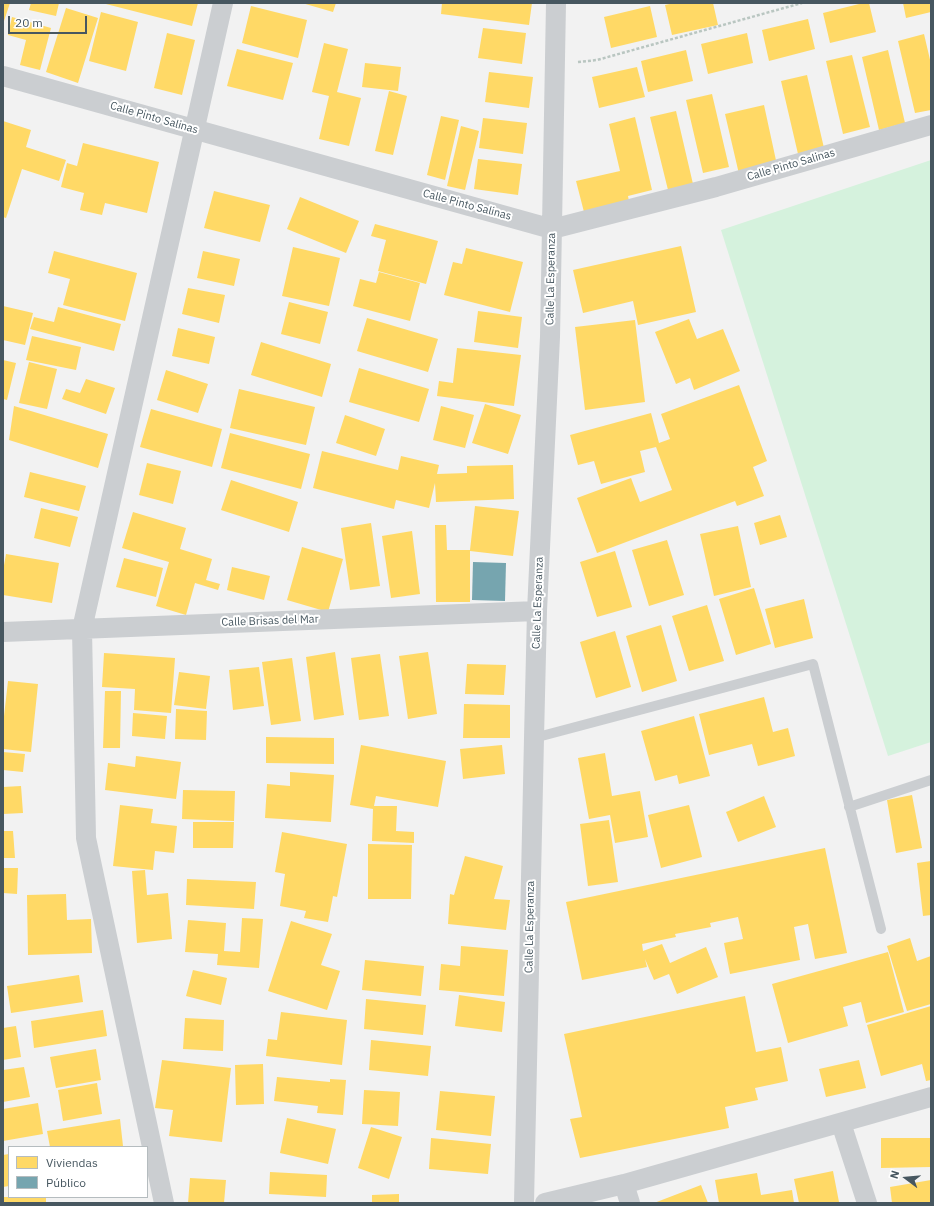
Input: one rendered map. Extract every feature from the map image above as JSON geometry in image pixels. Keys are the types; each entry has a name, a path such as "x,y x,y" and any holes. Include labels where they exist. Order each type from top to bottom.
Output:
{"street":[{"path":"164,1203 86,838 82,629 195,130 222,3"},
{"name":"Calle La Esperanza","path":"524,1203 537,611 550,337 556,3"},
{"name":"Calle Pinto Salinas","path":"3,76 552,229 716,187 931,125"},
{"name":"Calle Brisas del Mar","path":"3,632 537,611"},
{"path":"545,1203 624,1184 931,1097"},
{"path":"841,1123 867,1203"},
{"path":"624,1184 630,1203"}],"lane":[{"path":"534,738 813,664 881,929"},
{"path":"849,807 931,780"}],"path":[{"path":"555,64 597,60 802,3"}],"green space":[{"path":"931,160 931,742 888,756 721,230"}],"building: Viviendas":[{"path":"3,3 10,3 3,24"},
{"path":"31,3 59,3 56,16 29,10"},
{"path":"102,3 198,3 192,26"},
{"path":"302,3 336,3 333,12"},
{"path":"442,3 532,3 529,25 441,14"},
{"path":"674,3 713,3 718,25 672,35 665,5"},
{"path":"863,3 869,3 876,32 830,43 823,13"},
{"path":"903,3 931,3 931,12 906,18"},
{"path":"251,6 307,20 298,58 242,43"},
{"path":"650,6 657,37 611,48 604,17"},
{"path":"66,8 98,18 78,83 46,72"},
{"path":"101,12 138,22 126,71 89,61"},
{"path":"12,17 51,28 40,70 20,65 26,40 8,35"},
{"path":"808,19 815,49 769,61 762,30"},
{"path":"483,28 526,33 522,64 478,58"},
{"path":"167,33 195,40 182,95 154,88"},
{"path":"747,33 753,63 708,74 701,44"},
{"path":"924,34 931,64 931,110 915,113 898,41"},
{"path":"324,43 348,49 337,92 361,98 349,146 319,139 329,96 312,92"},
{"path":"237,49 293,63 283,100 227,86"},
{"path":"686,50 693,81 648,92 641,61"},
{"path":"888,50 905,123 879,130 862,57"},
{"path":"852,55 870,127 843,134 826,61"},
{"path":"365,63 401,67 398,91 362,87"},
{"path":"637,67 645,97 599,108 592,77"},
{"path":"489,72 533,77 529,108 485,102"},
{"path":"807,75 824,148 798,154 781,81"},
{"path":"389,91 407,96 393,155 375,151"},
{"path":"712,94 729,167 703,173 686,100"},
{"path":"764,105 777,165 739,174 725,114"},
{"path":"676,111 693,184 668,190 650,117"},
{"path":"441,116 459,120 445,180 427,175"},
{"path":"635,117 652,190 628,196 629,201 584,212 576,181 620,171 609,124"},
{"path":"483,118 527,123 523,154 479,148"},
{"path":"3,121 31,130 26,147 66,160 59,181 22,169 6,218 3,217"},
{"path":"461,126 479,131 465,190 447,186"},
{"path":"83,143 159,162 147,213 105,203 102,215 80,210 84,193 61,187 67,163 77,166"},
{"path":"478,159 522,164 518,195 474,189"},
{"path":"214,191 270,205 260,242 204,228"},
{"path":"300,197 359,221 346,253 287,229"},
{"path":"375,224 438,241 426,284 378,271 386,240 371,236"},
{"path":"681,246 696,312 638,325 633,301 583,313 573,270"},
{"path":"293,247 340,258 329,306 282,296"},
{"path":"466,248 523,262 510,312 444,295 453,262 462,264"},
{"path":"54,251 137,273 125,321 63,305 70,279 48,273"},
{"path":"203,251 240,259 234,286 197,278"},
{"path":"379,272 420,283 410,321 353,306 360,279 376,283"},
{"path":"188,288 225,295 219,323 182,314"},
{"path":"289,302 328,312 320,344 281,334"},
{"path":"3,306 33,313 25,345 3,340"},
{"path":"58,307 121,324 114,351 30,329 34,317 54,322"},
{"path":"478,311 522,317 518,348 474,342"},
{"path":"367,318 438,339 428,372 357,351"},
{"path":"689,319 697,339 723,329 740,371 694,390 690,378 676,384 655,332"},
{"path":"635,320 645,402 585,410 575,327"},
{"path":"178,328 215,337 209,364 172,356"},
{"path":"32,336 81,347 76,370 26,360"},
{"path":"261,342 331,364 322,397 251,375"},
{"path":"457,348 521,355 514,406 437,396 439,381 453,383"},
{"path":"3,360 16,363 7,400 3,399"},
{"path":"29,362 57,369 47,409 19,403"},
{"path":"359,368 429,389 419,422 349,402"},
{"path":"166,370 208,384 198,413 157,400"},
{"path":"86,379 115,388 106,414 62,399 66,389 80,393"},
{"path":"739,385 767,461 753,467 764,496 737,506 735,501 597,553 577,498 631,478 640,502 672,490 656,447 640,451 645,472 601,484 594,461 578,465 570,435 651,413 659,443 670,439 661,414"},
{"path":"239,389 315,407 306,445 230,428"},
{"path":"485,404 521,415 508,454 472,443"},
{"path":"14,406 108,434 98,468 9,440"},
{"path":"441,406 474,415 465,448 433,440"},
{"path":"151,409 222,429 212,467 140,447"},
{"path":"345,415 385,429 376,456 336,443"},
{"path":"230,433 310,454 301,489 221,468"},
{"path":"322,451 398,470 401,456 439,465 437,474 467,473 467,466 513,465 514,499 436,502 435,483 429,508 396,500 394,509 313,488"},
{"path":"147,463 181,471 173,504 139,495"},
{"path":"30,472 86,486 79,511 24,497"},
{"path":"231,480 298,502 289,532 221,510"},
{"path":"475,506 519,511 513,556 470,551 470,602 436,602 435,525 446,525 447,550 470,550"},
{"path":"41,508 78,517 70,547 34,538"},
{"path":"133,512 186,528 180,549 212,559 206,580 220,584 218,590 195,583 186,615 156,606 169,562 122,548"},
{"path":"780,515 787,537 760,545 754,523"},
{"path":"371,523 380,586 350,590 341,528"},
{"path":"738,526 751,587 714,596 700,534"},
{"path":"412,531 420,594 391,598 382,536"},
{"path":"667,540 684,595 649,606 632,550"},
{"path":"302,547 343,559 328,612 287,600"},
{"path":"615,551 632,607 597,617 580,562"},
{"path":"6,554 59,563 52,603 3,595 3,571"},
{"path":"124,558 163,568 156,597 116,587"},
{"path":"232,567 270,576 264,600 227,590"},
{"path":"754,588 771,644 736,655 719,599"},
{"path":"804,599 813,638 775,648 765,609"},
{"path":"707,605 724,661 689,671 672,616"},
{"path":"661,625 677,681 642,692 626,636"},
{"path":"615,631 631,687 596,698 580,642"},
{"path":"335,652 344,715 314,720 306,657"},
{"path":"428,652 437,714 408,719 399,656"},
{"path":"104,653 175,658 171,713 134,710 135,689 102,687"},
{"path":"380,654 389,716 359,720 351,658"},
{"path":"292,658 301,721 271,725 262,662"},
{"path":"467,664 506,665 504,695 465,694"},
{"path":"259,667 264,706 233,710 229,670"},
{"path":"179,672 210,676 206,709 174,705"},
{"path":"8,681 38,684 31,752 3,749 3,725"},
{"path":"105,691 121,691 120,748 103,748"},
{"path":"764,697 773,732 788,728 795,756 758,766 752,744 709,755 699,714"},
{"path":"464,704 510,705 510,738 463,738"},
{"path":"176,709 207,711 206,740 175,739"},
{"path":"133,713 167,716 165,739 132,736"},
{"path":"694,716 710,776 679,784 677,775 655,781 641,731"},
{"path":"266,737 334,738 334,764 266,763"},
{"path":"361,745 446,761 438,807 376,796 374,806 397,806 396,831 414,832 414,843 372,841 373,809 350,805"},
{"path":"502,745 505,774 463,779 460,749"},
{"path":"3,752 25,754 23,772 3,770"},
{"path":"605,753 612,796 640,791 648,837 615,843 610,815 589,819 578,758"},
{"path":"136,756 181,762 176,799 105,790 108,763 135,767"},
{"path":"290,772 334,775 331,822 265,818 267,784 290,786"},
{"path":"21,786 23,813 3,814 3,787"},
{"path":"183,790 235,791 234,821 182,819"},
{"path":"912,795 922,848 896,853 887,800"},
{"path":"764,796 776,827 738,842 726,812"},
{"path":"120,805 153,809 151,823 177,826 174,853 155,851 153,870 113,866"},
{"path":"689,805 702,857 661,868 648,815"},
{"path":"609,820 618,882 588,886 580,824"},
{"path":"193,822 234,822 233,848 193,848"},
{"path":"3,831 13,831 15,858 3,858"},
{"path":"282,832 347,844 337,897 333,896 328,922 304,918 306,911 280,906 285,874 275,872"},
{"path":"368,844 412,845 411,899 368,899"},
{"path":"825,848 847,953 815,959 808,924 794,927 800,960 730,974 724,943 743,939 738,917 710,923 711,927 675,934 676,937 642,944 643,951 662,944 670,963 706,947 718,977 677,994 669,974 654,980 645,959 647,967 582,980 566,902"},
{"path":"465,856 503,866 494,899 510,900 506,930 448,924 450,894 454,895"},
{"path":"931,861 931,915 923,916 917,863"},
{"path":"3,868 18,868 17,894 3,893"},
{"path":"145,870 147,895 168,893 172,939 137,943 132,871"},
{"path":"187,879 256,882 254,909 186,905"},
{"path":"66,894 67,920 91,919 92,953 28,955 27,895"},
{"path":"242,918 263,919 259,968 217,965 218,954 185,952 188,920 226,923 224,951 240,952"},
{"path":"291,921 332,934 321,965 340,971 327,1010 268,991"},
{"path":"910,938 917,961 931,956 931,1004 907,1011 887,946"},
{"path":"461,946 508,950 504,996 439,990 441,964 460,966"},
{"path":"888,952 904,1012 866,1023 861,1002 843,1007 848,1026 788,1043 772,984"},
{"path":"365,960 424,966 421,996 362,990"},
{"path":"193,970 227,978 221,1005 186,996"},
{"path":"79,975 83,1002 11,1013 7,986"},
{"path":"459,995 505,1002 502,1032 455,1026"},
{"path":"745,996 756,1052 781,1047 788,1081 755,1088 758,1100 725,1107 729,1128 580,1158 570,1119 582,1117 564,1034"},
{"path":"366,999 426,1005 423,1035 364,1029"},
{"path":"931,1006 931,1080 926,1081 922,1064 881,1076 867,1025"},
{"path":"103,1010 107,1036 34,1048 31,1021"},
{"path":"281,1012 347,1020 342,1065 266,1056 268,1039 277,1040"},
{"path":"185,1018 224,1020 223,1051 183,1049"},
{"path":"16,1026 21,1057 3,1060 3,1028"},
{"path":"371,1040 431,1046 428,1076 369,1070"},
{"path":"96,1049 101,1080 56,1088 50,1057"},
{"path":"162,1060 231,1068 222,1142 169,1136 173,1110 155,1108"},
{"path":"859,1060 866,1088 826,1097 819,1069"},
{"path":"263,1064 264,1104 236,1105 235,1065"},
{"path":"24,1067 30,1097 3,1102 3,1070"},
{"path":"277,1077 330,1082 330,1079 346,1080 343,1115 317,1113 318,1106 274,1101"},
{"path":"97,1083 102,1114 63,1121 58,1090"},
{"path":"364,1090 400,1092 398,1126 362,1124"},
{"path":"440,1091 495,1096 491,1136 436,1130"},
{"path":"38,1103 43,1134 3,1141 3,1109"},
{"path":"287,1118 336,1129 328,1164 280,1153"},
{"path":"120,1119 123,1146 50,1146 47,1131"},
{"path":"371,1127 402,1137 389,1179 358,1168"},
{"path":"431,1138 491,1144 488,1174 429,1169"},
{"path":"881,1138 931,1138 931,1167 881,1168"},
{"path":"8,1154 8,1186 3,1187 3,1155"},
{"path":"833,1171 839,1202 799,1203 794,1179"},
{"path":"270,1172 327,1175 326,1197 269,1194"},
{"path":"757,1173 761,1195 792,1190 794,1203 719,1203 715,1180"},
{"path":"190,1178 226,1180 224,1203 188,1203"},
{"path":"931,1180 931,1203 892,1203 890,1187"},
{"path":"701,1185 708,1203 654,1203"},
{"path":"399,1194 399,1203 372,1203 372,1195"},
{"path":"3,1197 46,1198 46,1203 3,1203"}],"building: Público":[{"path":"473,562 506,563 505,601 472,600"}]}
